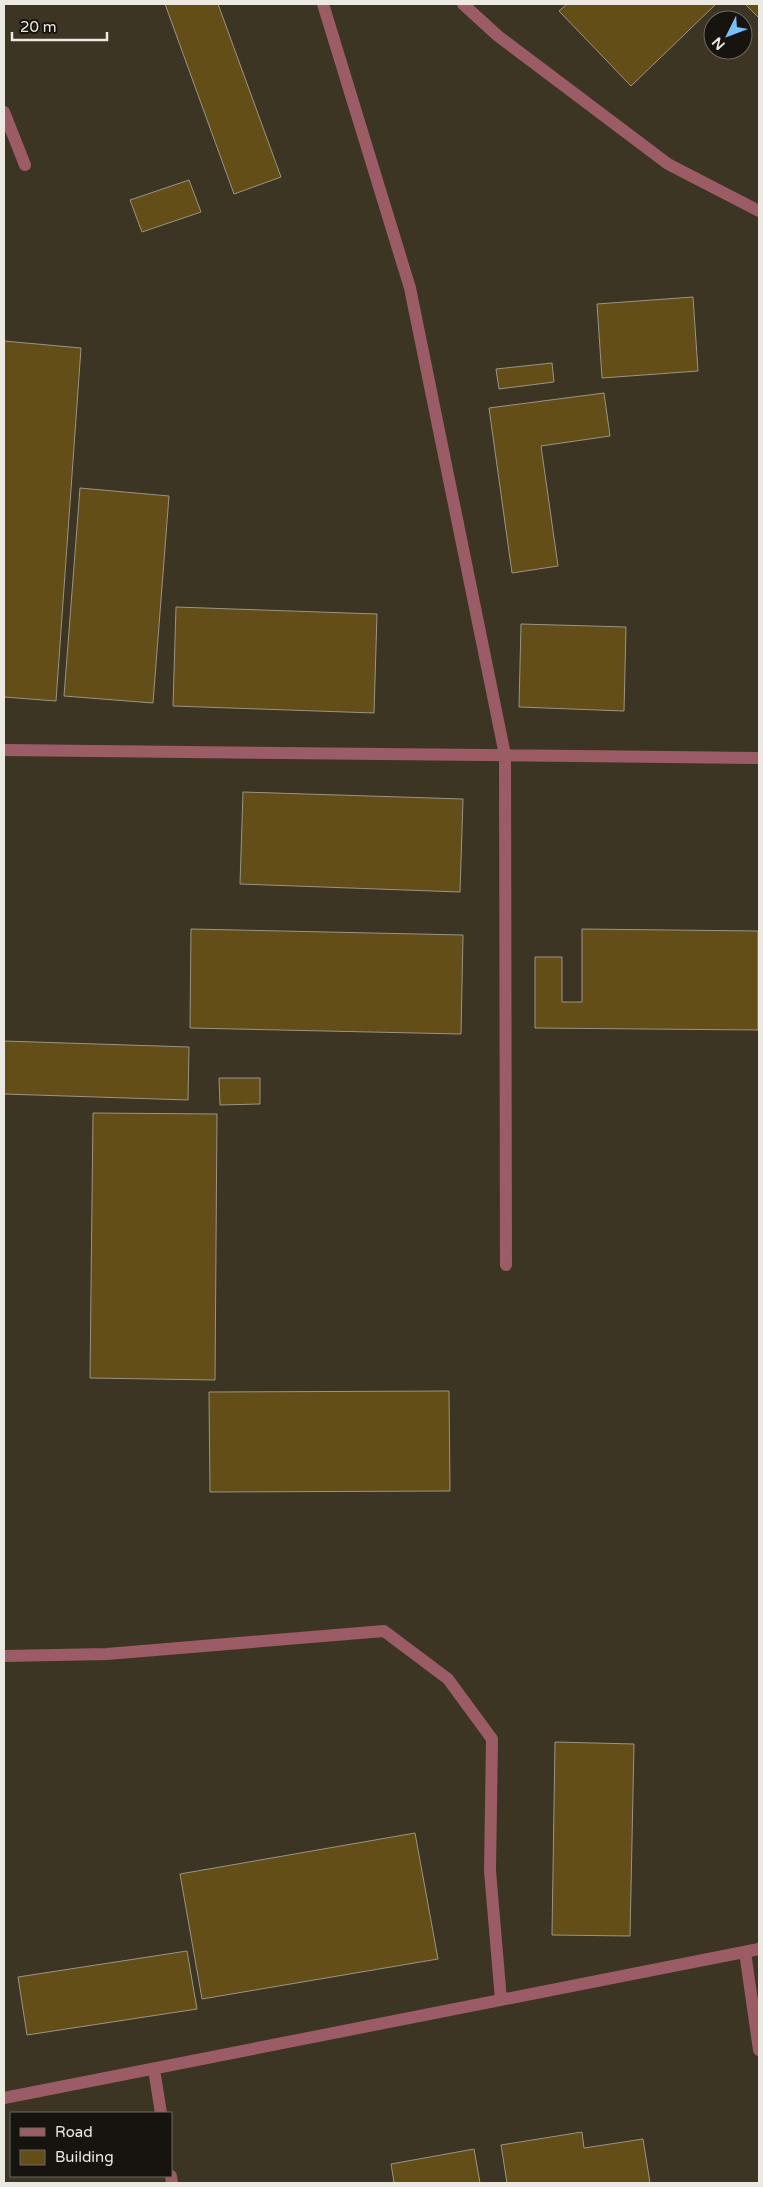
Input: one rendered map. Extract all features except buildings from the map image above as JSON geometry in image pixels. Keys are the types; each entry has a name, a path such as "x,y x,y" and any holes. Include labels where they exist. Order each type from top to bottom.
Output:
{"street":[{"path":"323,4 410,288 505,755 506,1265"},
{"path":"463,4 498,36 668,164 759,211"},
{"path":"4,112 25,165"},
{"path":"4,750 759,758"},
{"path":"4,1656 107,1654 384,1631 448,1679 492,1739 490,1871 501,2000"},
{"path":"4,2098 759,1950"},
{"path":"745,1952 759,2050"},
{"path":"154,2069 161,2112"}],"shaded area":[{"path":"4,4 759,4 759,2183 4,2183"}]}
